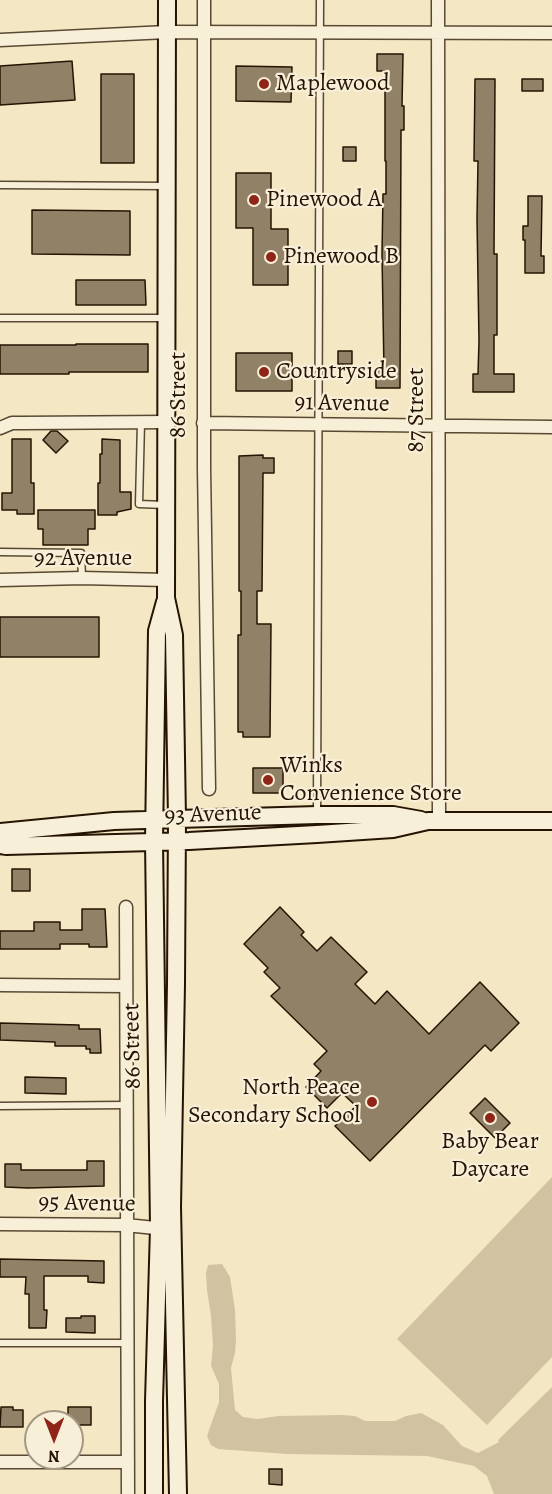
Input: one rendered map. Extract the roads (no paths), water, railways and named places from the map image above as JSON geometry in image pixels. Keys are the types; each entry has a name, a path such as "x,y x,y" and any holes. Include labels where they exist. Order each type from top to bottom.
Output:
{"main road":[{"name":"86 Street","path":"154,1494 154,1401 166,1229 176,984 177,819 174,635 166,598 167,0"},
{"name":"86 Street","path":"166,598 157,632 154,841 166,1229 178,1494"},
{"name":"93 Avenue","path":"0,832 114,821 317,815 393,815 434,821 552,821"},
{"name":"93 Avenue","path":"0,845 177,841 393,829 434,821"}],"street":[{"name":"86 Street","path":"204,0 203,423 209,789"},
{"name":"87 Street","path":"434,821 438,426 438,0"},
{"path":"0,40 167,32 552,33"},
{"path":"0,428 12,423 167,422"},
{"name":"91 Avenue","path":"203,423 552,427"},
{"name":"92 Avenue","path":"0,580 82,578 166,580"},
{"name":"86 Street","path":"126,907 128,1494"},
{"path":"0,986 126,986"},
{"name":"95 Avenue","path":"0,1224 126,1225 166,1229"},
{"path":"0,1462 128,1462"}],"lane":[{"path":"317,815 320,0"},
{"path":"0,185 167,186"},
{"path":"0,318 167,318"},
{"path":"141,422 139,504 167,505"},
{"path":"0,552 81,553 82,578"},
{"path":"0,1106 127,1105"},
{"path":"0,1343 127,1343"}],"place":[{"name":"Maplewood","path":"264,84"},
{"name":"Pinewood A","path":"254,200"},
{"name":"Pinewood B","path":"271,257"},
{"name":"Countryside","path":"264,372"},
{"name":"Winks Convenience Store","path":"268,780"},
{"name":"North Peace Secondary School","path":"372,1102"},
{"name":"Baby Bear Daycare","path":"490,1118"}]}
